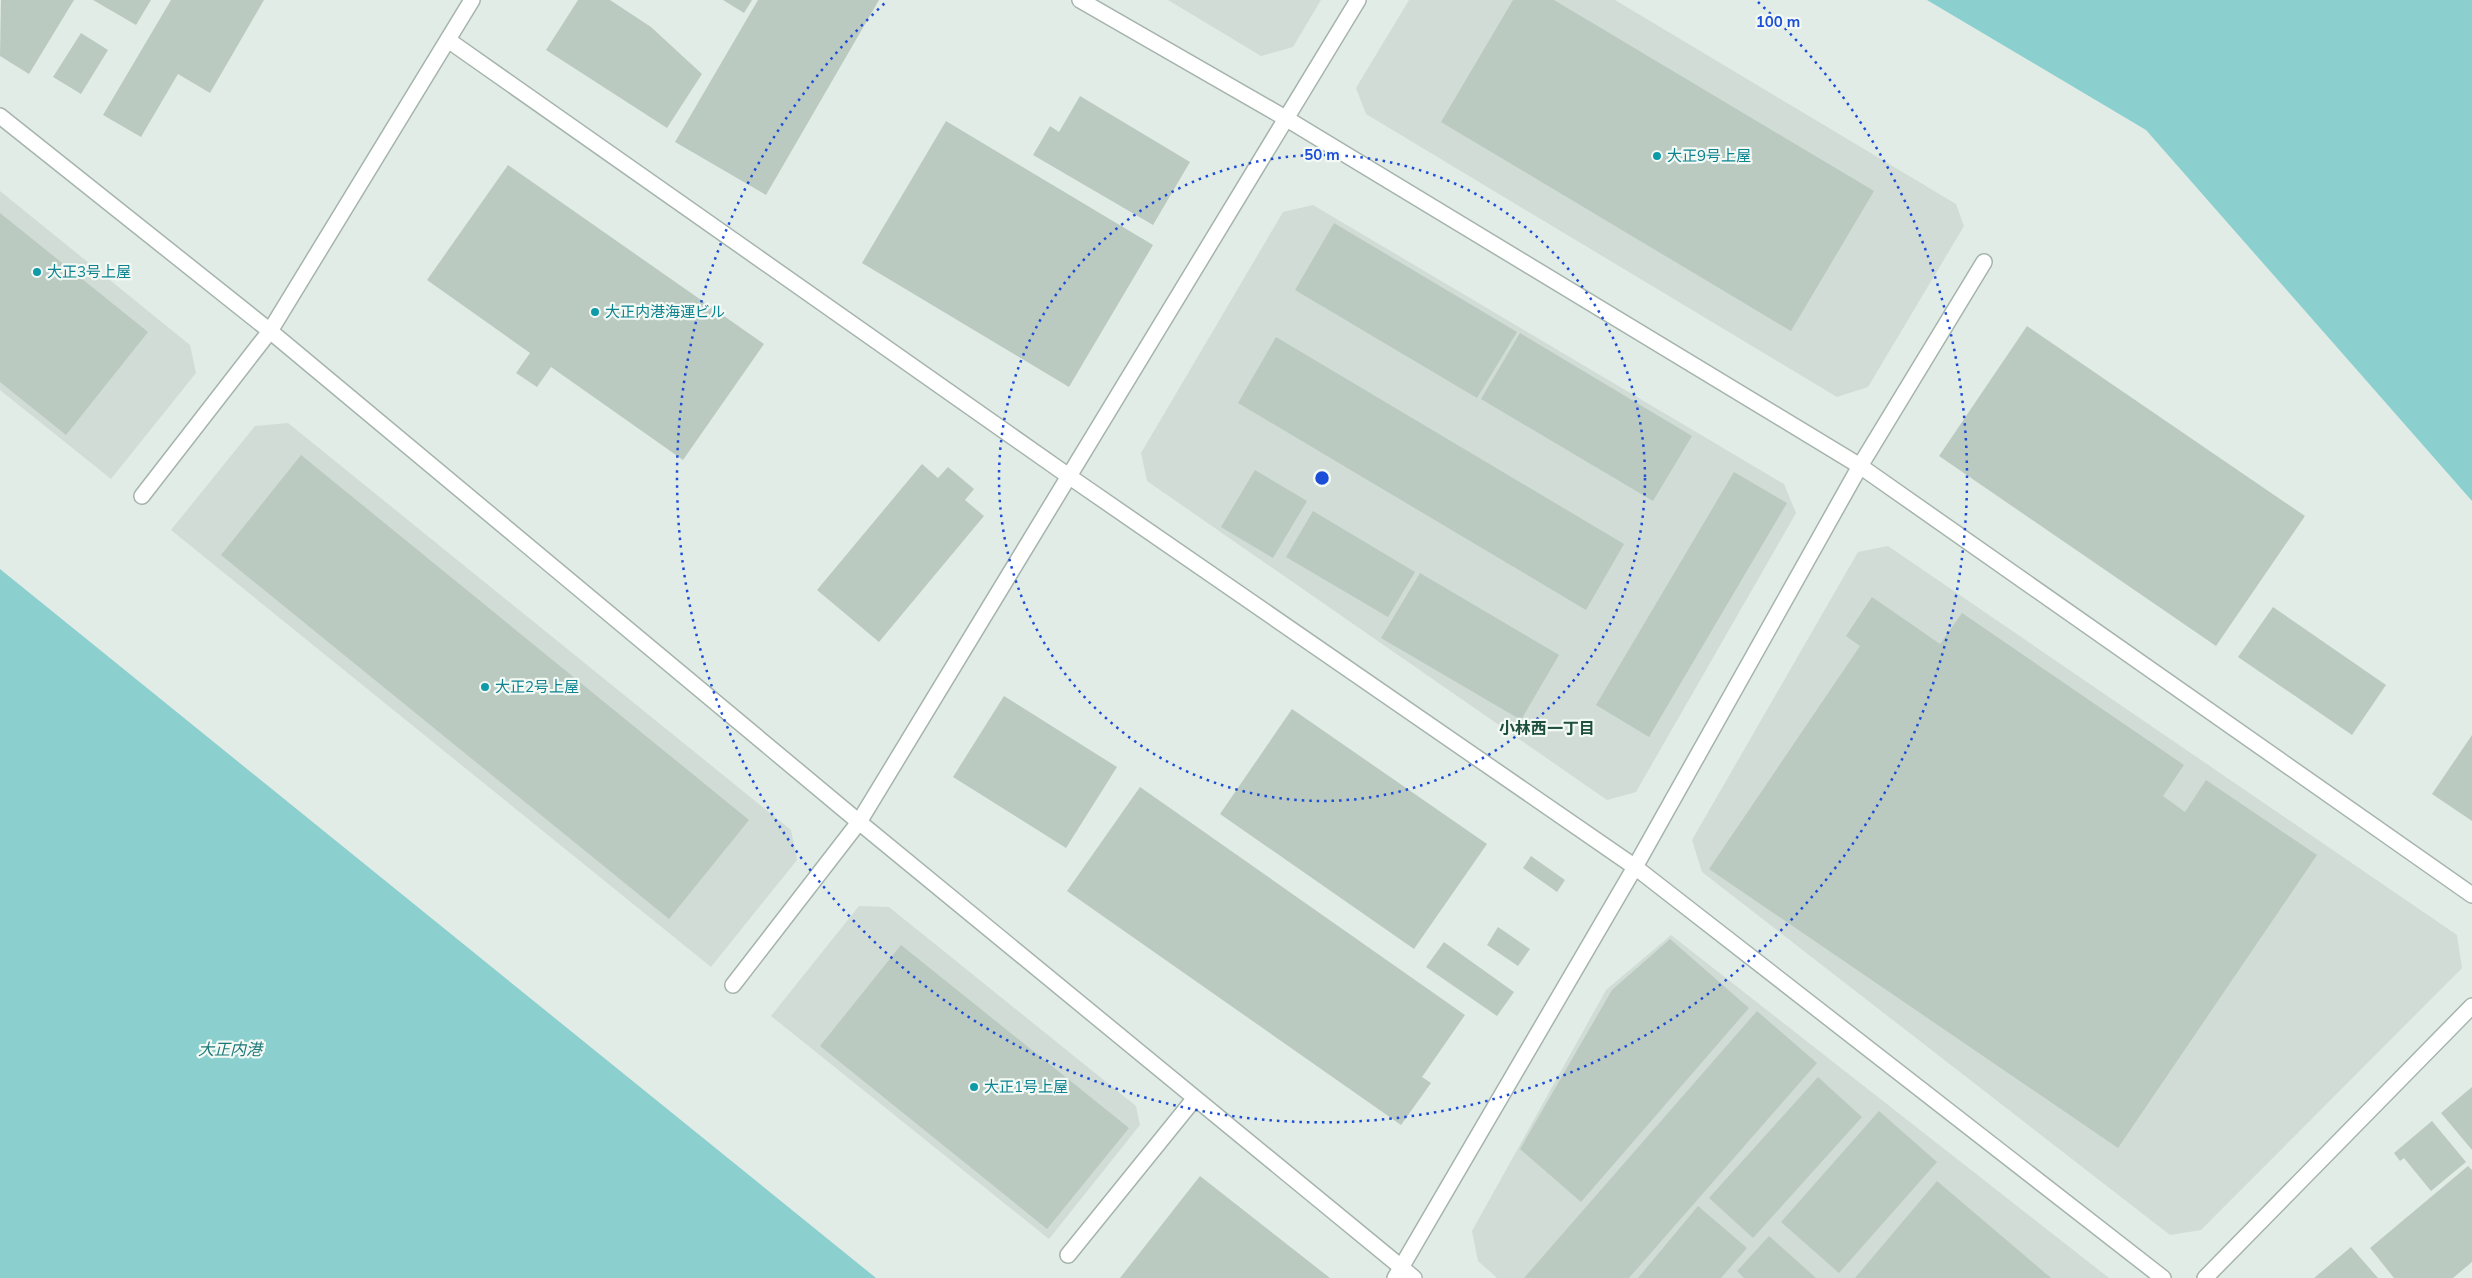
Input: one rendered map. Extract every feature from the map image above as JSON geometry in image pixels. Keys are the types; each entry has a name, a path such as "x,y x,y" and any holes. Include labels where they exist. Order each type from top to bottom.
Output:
{"street":[{"path":"142,496 270,331 472,0"},
{"path":"1080,0 1287,119 1860,466 2472,896"},
{"path":"733,985 859,822 1358,0"},
{"path":"448,40 1070,477 1635,867 2163,1278"},
{"path":"0,116 270,331 859,822 1195,1098 1398,1272 1414,1278"},
{"path":"1398,1272 1635,867 1860,466 1984,262"},
{"path":"2204,1278 2472,1006"},
{"path":"1068,1255 1195,1098"}],"shaded area":[{"path":"1168,0 1321,0 1293,47 1261,56"},
{"path":"1409,0 1615,0 1956,204 1964,226 1868,387 1837,397 1366,114 1356,88"},
{"path":"0,191 190,345 196,373 111,479 0,390"},
{"path":"1313,205 1784,484 1796,513 1636,792 1607,800 1147,481 1141,453 1283,212"},
{"name":"大正2号上屋","path":"288,423 791,830 797,860 711,967 171,530 255,426"},
{"path":"1888,546 2457,935 2462,968 2201,1230 2170,1235 1702,872 1692,840 1858,552"},
{"name":"大正1号上屋","path":"859,906 889,907 1136,1106 1140,1125 1049,1239 771,1016"},
{"path":"1671,935 2109,1278 1497,1278 1478,1261 1472,1231 1606,990"}],"water":[{"path":"1927,0 2472,0 2472,501 2146,130"},
{"name":"大正内港","path":"0,569 876,1278 0,1278"}],"building":[{"path":"1,0 74,0 29,74 0,56"},
{"path":"93,0 151,0 136,25"},
{"path":"171,0 264,0 210,93 178,74 141,137 103,115"},
{"path":"578,0 610,0 651,27 702,74 667,128 546,50"},
{"path":"723,0 752,0 744,13"},
{"path":"758,0 879,0 766,195 675,142"},
{"name":"大正9号上屋","path":"1513,0 1554,0 1874,191 1791,331 1441,122"},
{"path":"81,33 108,50 81,94 53,77"},
{"path":"1080,96 1190,162 1153,225 1033,155 1050,126 1059,132"},
{"path":"946,121 1153,245 1069,387 862,263"},
{"name":"大正内港海運ビル","path":"508,165 764,344 683,460 551,367 537,387 516,373 530,353 427,280"},
{"name":"大正3号上屋","path":"0,213 148,332 66,435 0,382"},
{"path":"1334,223 1517,332 1477,398 1295,290"},
{"path":"2027,326 2305,516 2216,646 1939,456"},
{"path":"1520,333 1692,436 1653,501 1481,399"},
{"path":"1276,337 1624,544 1586,610 1238,403"},
{"name":"大正2号上屋","path":"301,455 749,820 669,919 221,555"},
{"path":"922,464 938,478 948,467 974,489 965,500 984,516 879,642 817,590"},
{"path":"1255,470 1307,501 1273,558 1221,527"},
{"path":"1734,472 1787,503 1649,737 1596,705"},
{"path":"1313,511 1415,572 1388,617 1286,557"},
{"path":"1420,573 1559,655 1521,720 1381,638"},
{"path":"1872,597 1940,644 1962,613 2184,765 2163,796 2185,812 2206,780 2317,855 2118,1148 1709,869 1860,646 1846,636"},
{"path":"2273,607 2386,685 2352,735 2238,657"},
{"path":"1004,696 1117,767 1066,848 953,777"},
{"path":"1292,709 1487,844 1414,949 1220,814"},
{"path":"2472,735 2472,821 2432,794"},
{"path":"1140,787 1465,1015 1422,1077 1431,1083 1401,1125 1067,891"},
{"path":"1531,856 1565,880 1557,892 1523,868"},
{"path":"1498,927 1530,949 1518,966 1487,945"},
{"path":"1670,939 1749,1008 1581,1202 1520,1149 1612,990"},
{"path":"1444,942 1514,992 1497,1016 1426,967"},
{"name":"大正1号上屋","path":"901,945 1129,1128 1047,1229 820,1046"},
{"path":"1757,1011 1817,1063 1629,1278 1524,1278"},
{"path":"1818,1077 1862,1117 1753,1238 1709,1198"},
{"path":"2472,1087 2472,1150 2441,1113"},
{"path":"1879,1111 1937,1162 1839,1273 1781,1222"},
{"path":"2432,1121 2466,1162 2431,1191 2404,1158 2400,1161 2394,1153"},
{"path":"2468,1166 2472,1170 2472,1262 2453,1278 2394,1278 2370,1248"},
{"path":"1200,1176 1330,1278 1120,1278"},
{"path":"1937,1181 2051,1278 1855,1278"},
{"path":"1698,1206 1747,1248 1721,1278 1638,1278"},
{"path":"1769,1236 1816,1278 1744,1278 1737,1271"},
{"path":"2351,1247 2378,1278 2314,1278"}],"place":[{"name":"大正9号上屋","path":"1657,156"},
{"name":"大正3号上屋","path":"37,272"},
{"name":"大正内港海運ビル","path":"595,312"},
{"name":"大正2号上屋","path":"485,687"},
{"name":"大正1号上屋","path":"974,1087"}],"district":[{"name":"小林西一丁目","path":"1547,728"}]}
